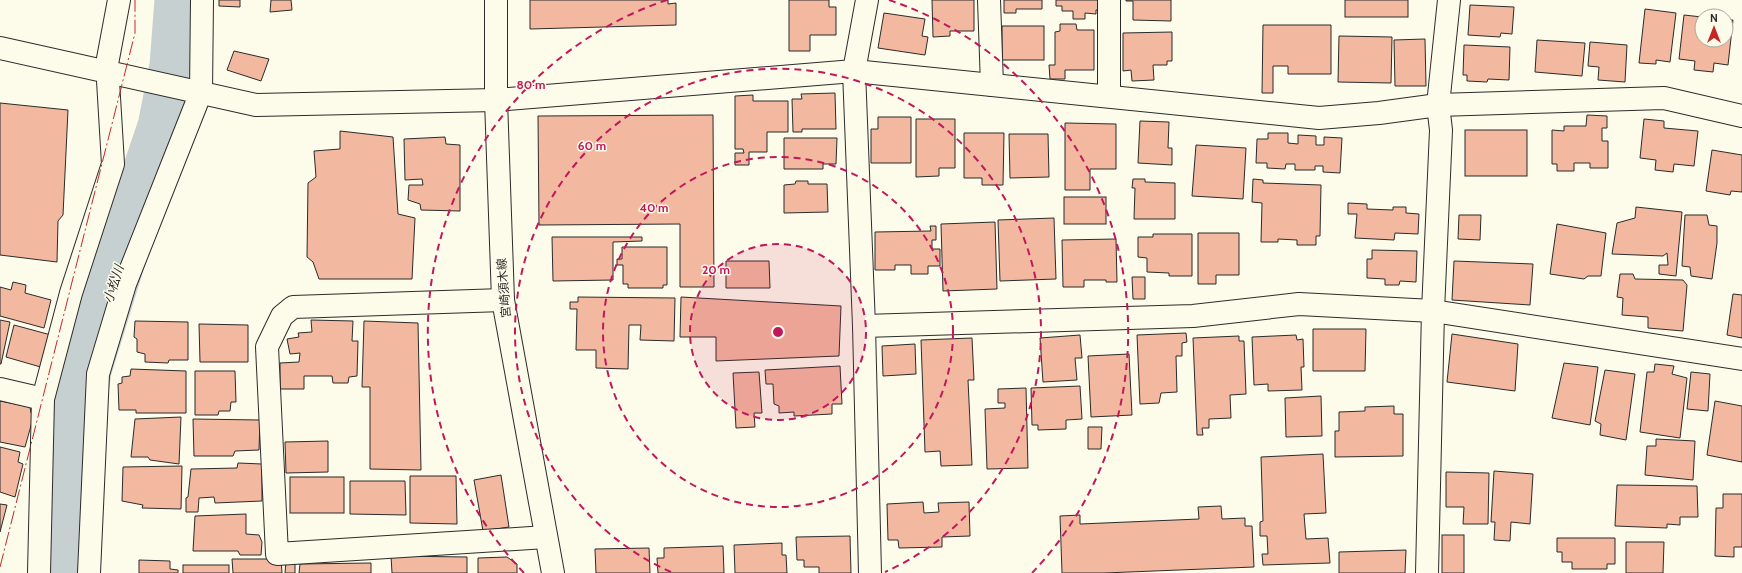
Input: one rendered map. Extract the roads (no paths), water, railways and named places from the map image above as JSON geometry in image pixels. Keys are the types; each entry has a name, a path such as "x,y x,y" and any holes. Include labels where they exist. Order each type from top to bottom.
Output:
{"street":[{"path":"39,573 43,399 71,293 113,164 106,64 118,0"},
{"path":"89,573 98,374 125,284 200,92 202,0"},
{"name":"宮崎須木線","path":"496,0 496,100 503,300 553,573"},
{"path":"867,0 854,71 864,326 870,573"},
{"path":"989,0 992,85"},
{"path":"1108,0 1109,96"},
{"path":"1427,573 1433,311 1441,130 1438,105 1449,0"},
{"path":"0,48 142,78 256,105 496,100 854,71 1319,118 1379,114 1438,105 1664,98 1742,116"},
{"path":"503,300 293,307 282,316 267,346 277,554 546,537"},
{"path":"864,326 1193,316 1299,304 1433,311 1742,359"},
{"path":"0,389 43,399"}],"waterway":[{"name":"小松川","path":"67,573 70,487 85,370 118,263 164,127 176,66 181,0"}]}
